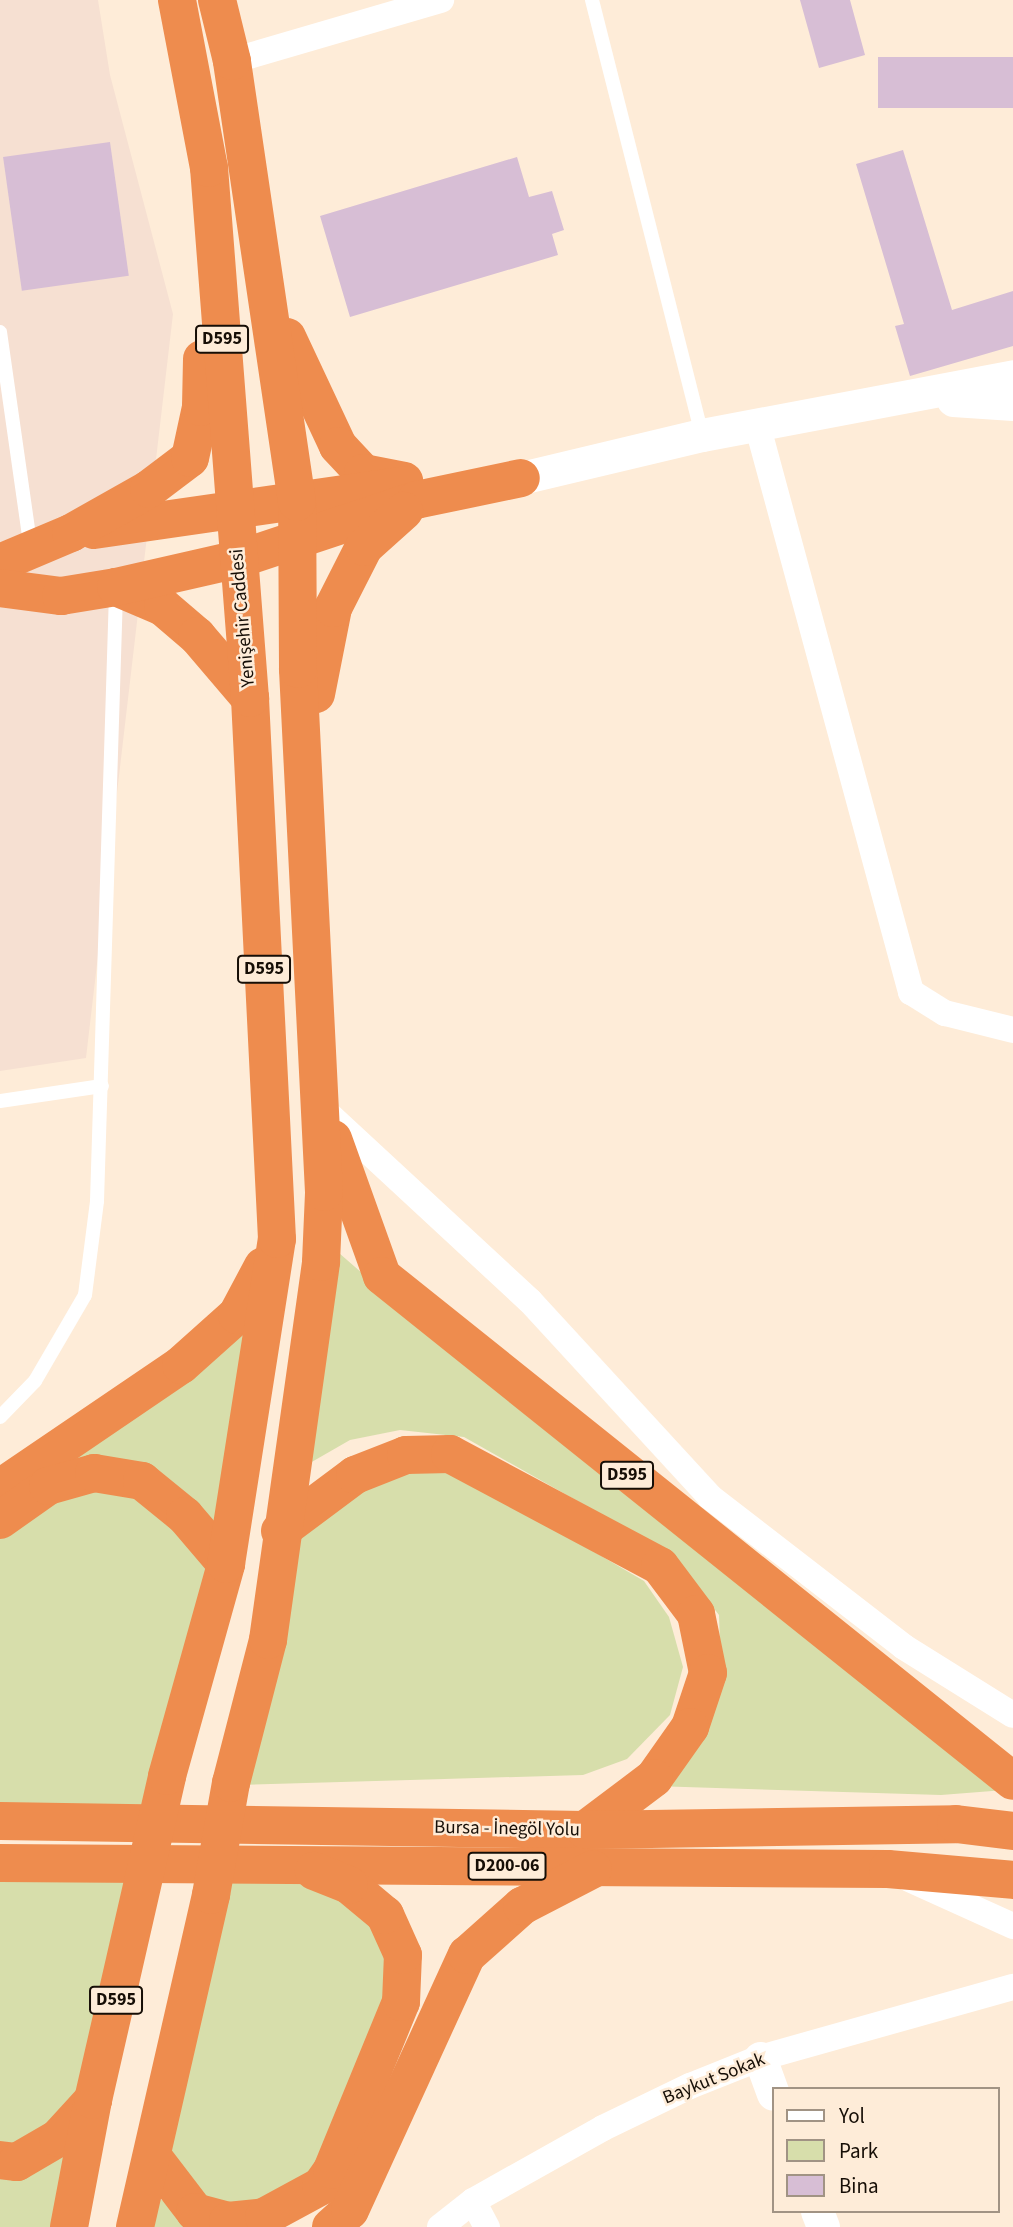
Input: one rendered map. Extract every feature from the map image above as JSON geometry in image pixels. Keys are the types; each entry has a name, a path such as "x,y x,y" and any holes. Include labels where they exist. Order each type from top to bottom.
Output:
{"highway":[{"name":"Yenişehir Caddesi","path":"177,0 209,168 250,698 277,1239"},
{"name":"D595","path":"217,0 232,61 297,502 300,540 298,669 323,1110 382,1276 904,1698 1013,1781"},
{"path":"16,556 71,533 149,489 190,458 201,407 209,168"},
{"path":"268,297 338,446 363,473 415,492"},
{"path":"71,533 297,502 415,492 521,478"},
{"path":"0,587 61,596 116,587 239,559 300,540 415,492"},
{"path":"306,802 317,681 333,608 364,547 415,492"},
{"path":"116,587 163,607 197,636 250,698"},
{"path":"135,2227 211,1895 231,1783 268,1640 280,1531 321,1262 323,1110"},
{"path":"0,1488 181,1365 237,1315 277,1239"},
{"name":"D595","path":"0,2160 18,2162 58,2138 93,2100 167,1776 226,1564 277,1239"},
{"path":"280,1531 355,1475 406,1455 450,1454 660,1566 696,1614 708,1673 690,1727 654,1777 585,1830"},
{"path":"0,1520 48,1486 94,1473 142,1481 185,1516 226,1564"},
{"name":"Bursa - İnegöl Yolu","path":"0,1821 585,1830 957,1824 1013,1831"},
{"name":"Bursa - İnegöl Yolu","path":"0,1863 888,1869 1013,1880"},
{"path":"153,2157 195,2212 228,2221 264,2217 321,2186 332,2170 401,2002 403,1955 385,1915 349,1885 302,1866"},
{"path":"331,2227 350,2210 467,1955 522,1906 598,1866"},
{"path":"69,2227 93,2100"}],"street":[{"path":"232,61 441,0"},
{"path":"521,478 702,435 1013,376"},
{"path":"901,398 1013,404"},
{"path":"757,424 911,992 945,1013 1013,1030"},
{"path":"323,1110 530,1301 710,1497 904,1647 1013,1714"},
{"path":"888,1869 1013,1926"},
{"name":"Baykut Sokak","path":"440,2227 473,2202 603,2128 760,2059 1012,1991"},
{"path":"760,2059 772,2091"},
{"path":"473,2202 487,2227"}],"lane":[{"path":"592,0 702,435"},
{"path":"0,332 16,556"},
{"path":"0,1417 35,1381 85,1295 97,1200 102,1086 116,587"},
{"path":"0,1101 102,1086"}],"shaded area":[{"path":"0,0 98,0 110,75 173,314 86,1058 0,1071"}],"green space":[{"path":"277,1239 157,1819 0,1821 0,1521 181,1365"},
{"path":"339,1253 464,1362 1005,1790 941,1795 653,1786 721,1676 719,1615 673,1555 464,1437 400,1430 350,1440 303,1467"},
{"path":"449,1467 644,1581 669,1617 683,1667 670,1715 627,1759 583,1775 238,1785 293,1540 359,1490 405,1469"},
{"path":"148,1861 69,2227 0,2227 0,1862"},
{"path":"217,1863 302,1866 403,1955 332,2170 228,2221 153,2157"},
{"path":"150,2191 194,2224 212,2227 143,2227"}],"building":[{"path":"800,0 850,0 865,55 819,68"},
{"path":"878,57 1013,57 1013,108 878,108"},
{"path":"110,142 129,276 22,291 3,157"},
{"path":"903,150 952,310 1013,291 1013,346 910,376 895,326 904,324 856,164"},
{"path":"517,157 529,197 552,191 564,230 552,234 558,255 350,317 320,216"}]}
